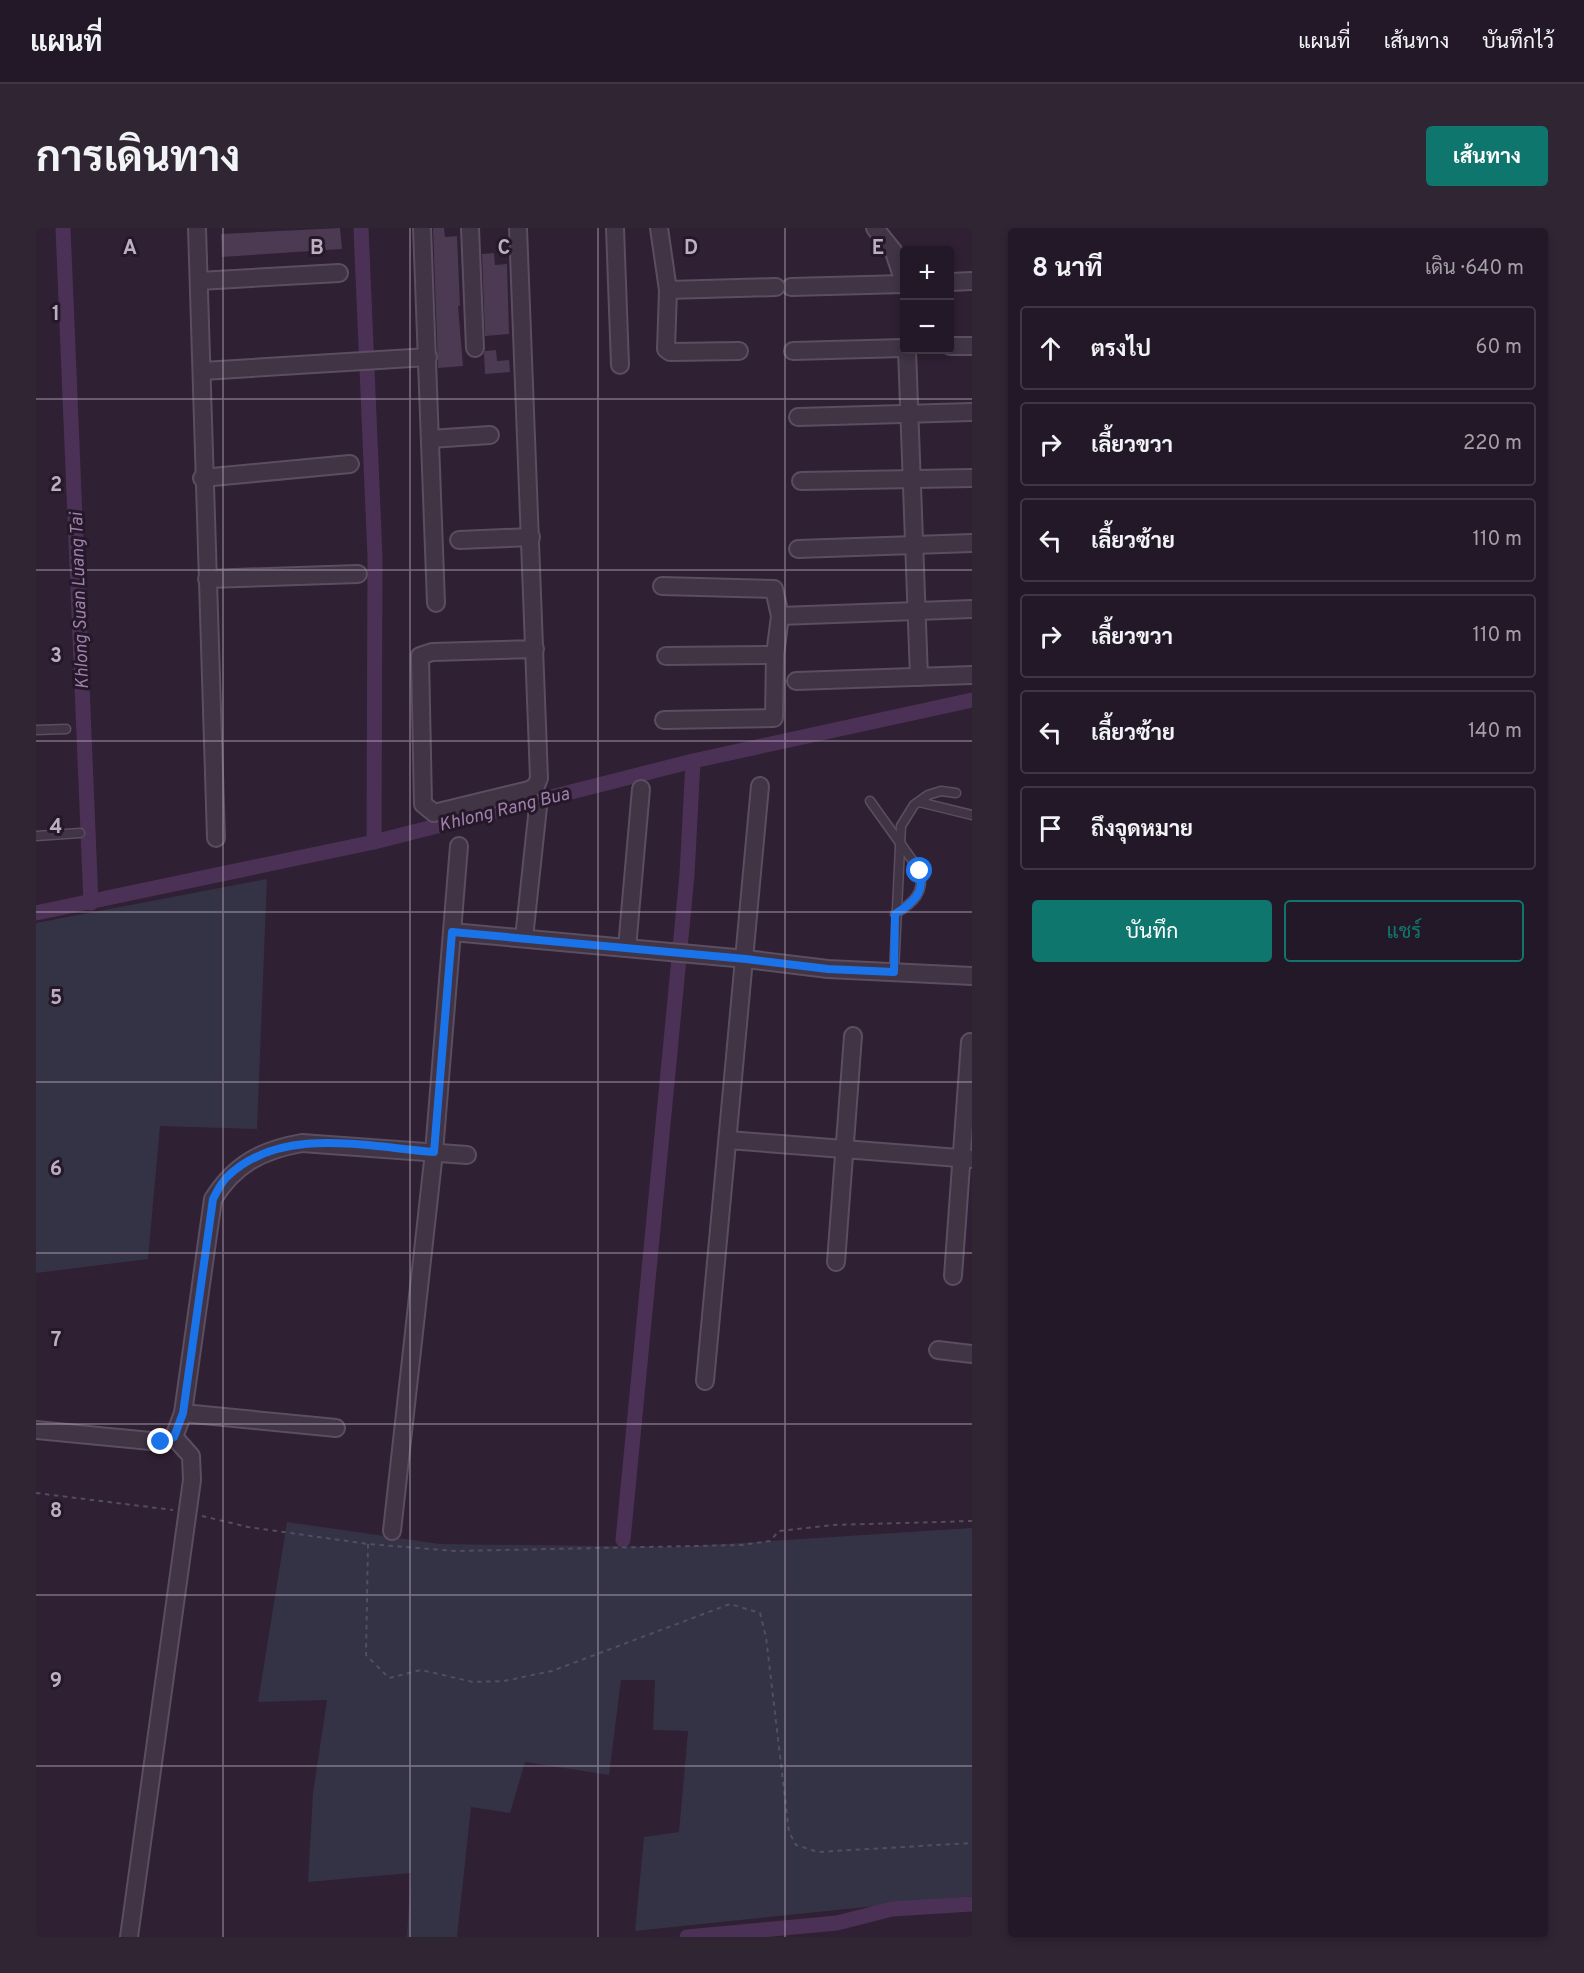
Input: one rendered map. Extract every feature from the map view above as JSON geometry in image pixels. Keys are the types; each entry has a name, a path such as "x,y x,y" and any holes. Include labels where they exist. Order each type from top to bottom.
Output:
{"street":[{"path":"196,228 203,371 202,478 216,838"},
{"path":"422,228 436,603"},
{"path":"470,228 475,348"},
{"path":"518,228 531,537 535,648 539,778 536,786 529,790 430,812 423,804 420,656 432,652 535,648"},
{"path":"615,228 620,365"},
{"path":"659,228 668,290 665,347 668,351 739,351"},
{"path":"875,228 894,252 900,271"},
{"path":"199,281 339,273"},
{"path":"954,282 972,281"},
{"path":"668,290 900,283"},
{"path":"954,346 972,346"},
{"path":"793,351 900,349"},
{"path":"906,354 919,677"},
{"path":"203,371 428,357"},
{"path":"798,417 972,412"},
{"path":"430,439 490,435"},
{"path":"202,478 350,464"},
{"path":"801,481 972,478"},
{"path":"459,540 531,537"},
{"path":"798,549 972,543"},
{"path":"207,579 358,574"},
{"path":"662,586 774,589 780,616 775,655 774,718 664,720"},
{"path":"780,616 972,609"},
{"path":"666,656 775,655"},
{"path":"796,681 972,675"},
{"path":"705,1381 746,959 760,786"},
{"path":"627,948 641,789"},
{"path":"524,938 538,807"},
{"path":"392,1531 434,1152 459,846"},
{"path":"452,932 746,959 828,969 972,976"},
{"path":"836,1262 854,1036"},
{"path":"953,1276 966,1158 969,1042"},
{"path":"728,1140 966,1158"},
{"path":"36,1430 161,1442 174,1437 183,1413 213,1199 227,1177 277,1147 303,1143 467,1155"},
{"path":"938,1350 972,1354"},
{"path":"183,1413 336,1428"},
{"path":"129,1937 192,1480 191,1456 174,1437"}],"lane":[{"path":"36,730 66,729"},
{"path":"894,972 901,826 919,802 940,791 956,794"},
{"path":"870,801 920,871 923,884 910,905 895,914"},
{"path":"919,802 972,815"},
{"path":"36,836 80,833"}],"path":[{"path":"36,1493 132,1503 188,1512 248,1527 368,1544 455,1551 741,1545 770,1541 779,1532 832,1525 972,1521"},
{"path":"368,1544 366,1655 389,1678 421,1670 473,1682 504,1681 552,1671 730,1604 760,1613 766,1636 789,1832 796,1845 818,1852 972,1843"}],"shaded area":[{"path":"267,879 257,1129 160,1126 148,1259 36,1273 36,923"},
{"path":"287,1522 440,1544 677,1547 972,1528 972,1896 635,1931 644,1837 679,1832 688,1731 653,1730 655,1680 621,1680 609,1775 525,1762 510,1813 471,1807 457,1937 407,1937 411,1873 308,1882 313,1793 327,1700 258,1702"}],"building":[{"path":"340,228 342,249 222,257 221,234"},
{"path":"433,228 444,228 445,237 457,236 460,306 458,306 463,366 438,368"},
{"path":"494,253 495,265 507,264 509,334 485,336 482,254"},
{"path":"496,350 497,361 509,360 510,372 485,374 485,351"}],"waterway":[{"name":"Khlong Suan Luang Tai","path":"63,228 91,903"},
{"path":"361,228 375,557 374,842"},
{"name":"Khlong Rang Bua","path":"36,913 374,842 693,761 972,700"},
{"path":"623,1540 687,875 693,761"},
{"path":"687,1937 837,1923 892,1909 972,1904"}],"route":[{"path":"161,1442 169,1440 178,1432 183,1413 213,1199 227,1177 255,1158 277,1147 303,1143 434,1152 452,932 746,959 828,969 894,972 895,914 910,905 919,894 923,884 920,871"}]}
